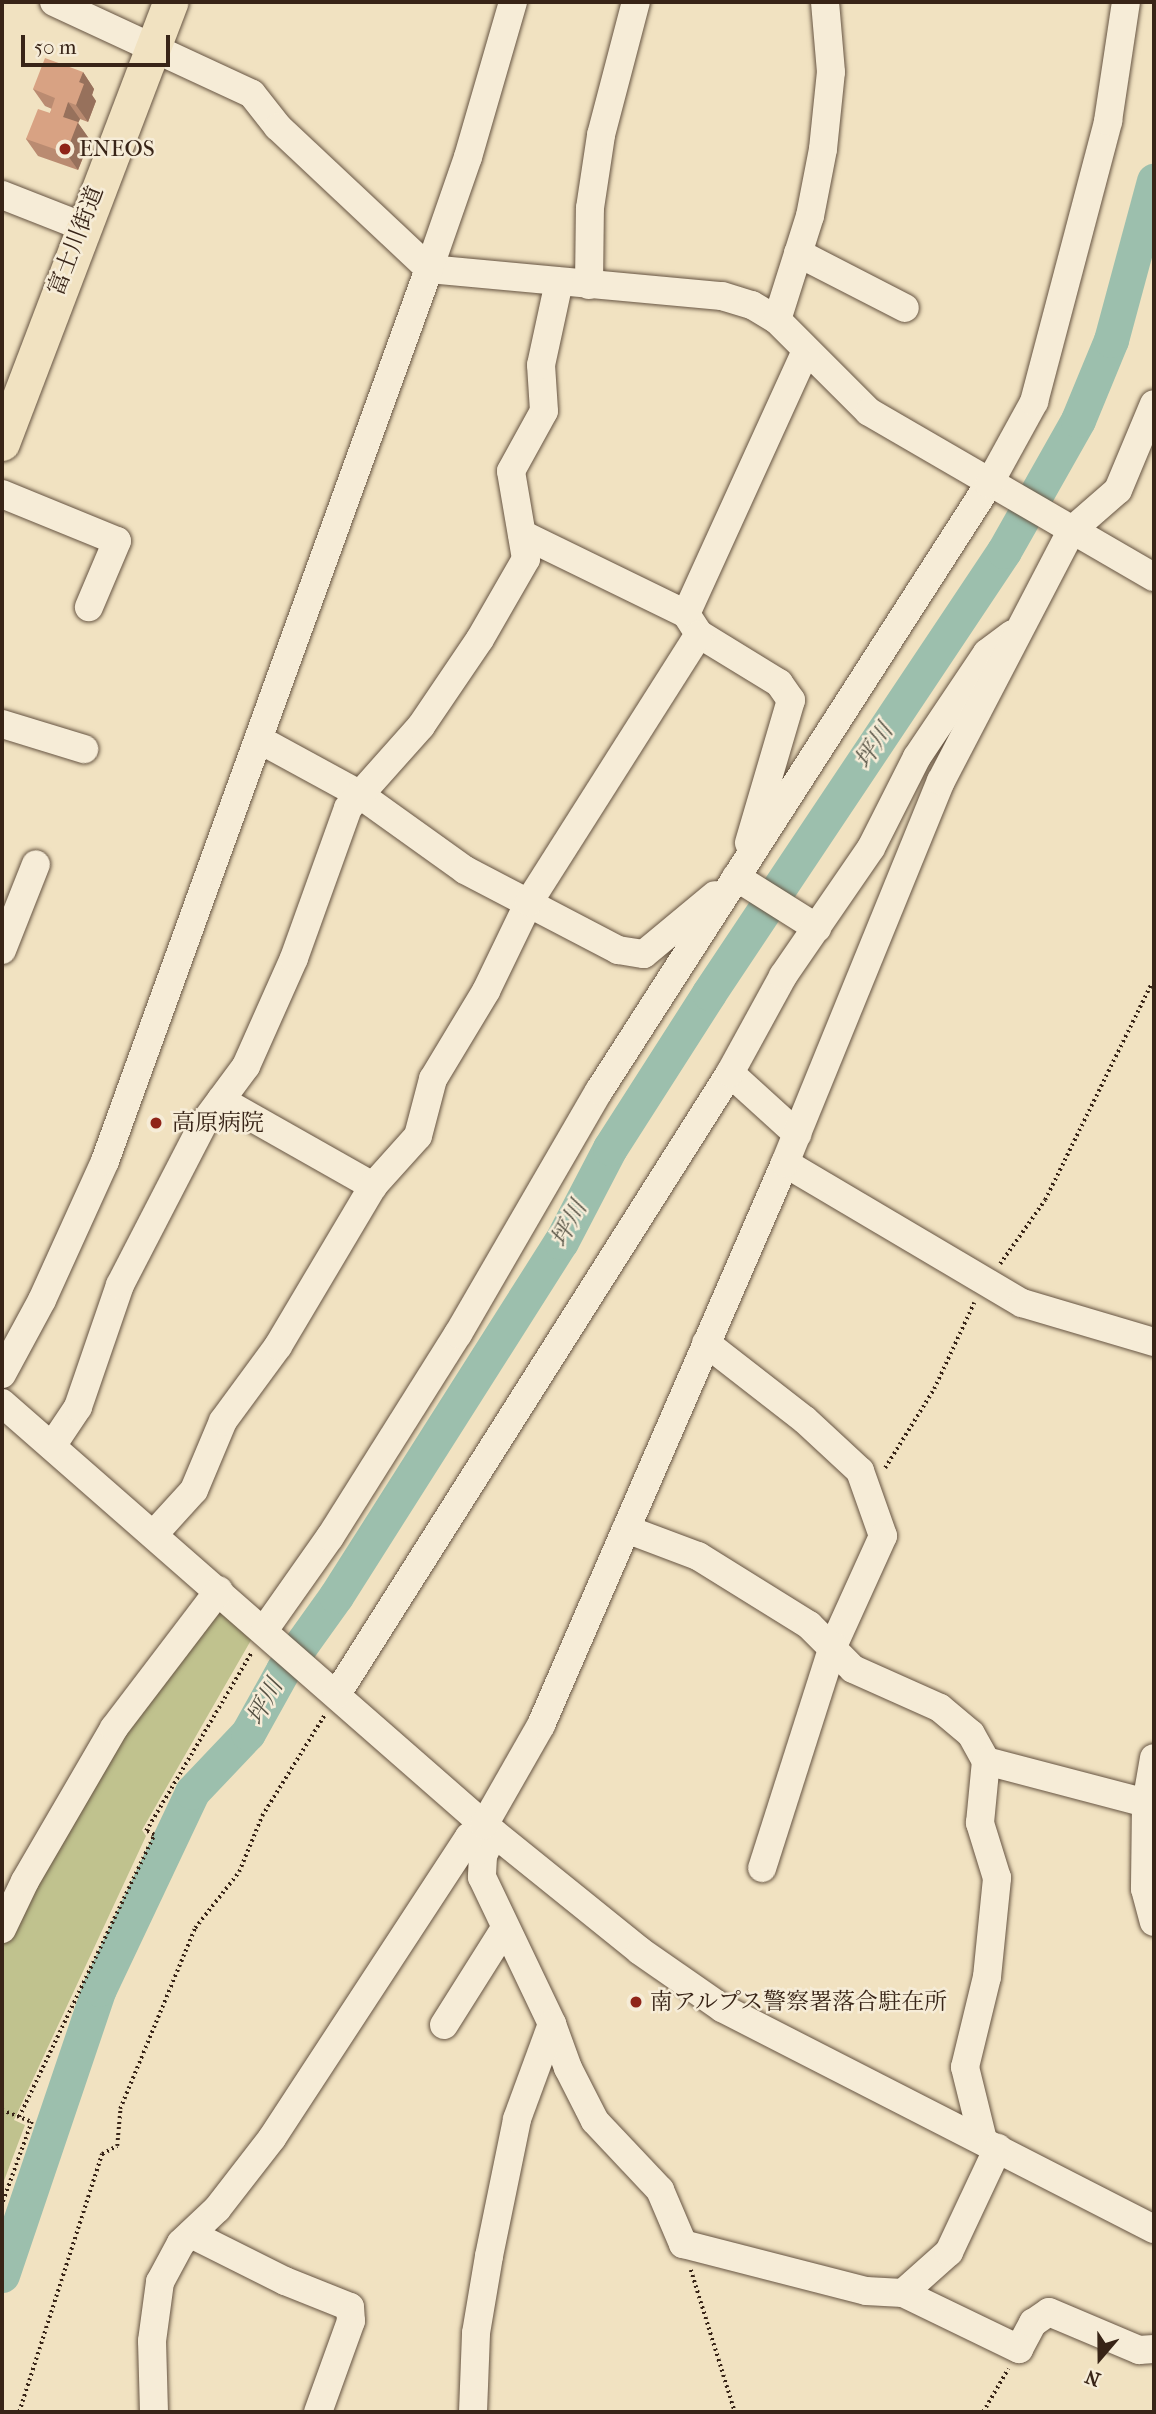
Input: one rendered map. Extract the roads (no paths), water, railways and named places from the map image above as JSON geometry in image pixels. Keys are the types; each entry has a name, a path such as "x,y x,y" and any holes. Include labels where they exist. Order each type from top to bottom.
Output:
{"main road":[{"name":"富士川街道","path":"2,443 81,226 170,2"}],"street":[{"path":"54,2 251,94 278,127 429,270 722,296 752,305 777,320 869,412 1154,578"},
{"path":"2,1374 42,1300 106,1161 429,270 472,146 513,2"},
{"path":"589,285 590,208 601,135 636,2"},
{"path":"777,320 798,253 825,136 831,72 825,2"},
{"path":"270,1634 451,1345 599,1091 741,881 750,853 995,487 1034,402 1108,121 1126,2"},
{"path":"2,195 81,226"},
{"path":"798,253 905,308"},
{"path":"52,1446 78,1407 120,1285 203,1124 246,1066 294,958 348,808 421,726 480,639 526,559 511,471 544,411 541,365 559,282"},
{"path":"154,1534 194,1490 223,1421 278,1346 373,1186 418,1136 433,1079 486,991 529,902 692,624 806,351"},
{"path":"1154,404 1118,490 1071,531 942,781 785,1163 541,1725 489,1829 482,1877 552,2024 568,2068 595,2121 660,2190 683,2244 866,2291 903,2293 1019,2349 1033,2323 1049,2312 1139,2350 1154,2349"},
{"path":"2,494 117,541 89,607"},
{"path":"522,534 692,624 779,682 791,700 748,835 750,853"},
{"path":"334,1691 730,1073 811,924 871,848 917,757 987,653 1023,626"},
{"path":"2,724 84,749"},
{"path":"260,740 359,794 465,870 618,950 644,954 741,881"},
{"path":"2,950 36,864"},
{"path":"741,881 811,924"},
{"path":"730,1073 797,1134"},
{"path":"220,1100 373,1186"},
{"path":"785,1163 1022,1303 1154,1342"},
{"path":"706,1343 805,1420 860,1471 883,1536 833,1646 762,1868"},
{"path":"2,1402 270,1634 489,1829 640,1951 722,2008 1154,2230"},
{"path":"626,1529 698,1556 809,1625 833,1646 853,1669 940,1708 971,1734 986,1761 980,1823 997,1878 987,1977 965,2067 991,2144 949,2252 903,2293"},
{"path":"2,1929 24,1881 114,1728 219,1590"},
{"path":"1154,1758 1145,1889 1154,1922"},
{"path":"986,1761 1150,1804"},
{"path":"154,2412 152,2341 160,2282 181,2243 217,2209 272,2138 469,1837 489,1829"},
{"path":"444,2025 506,1928"},
{"path":"473,2412 476,2333 505,2174 517,2119 552,2024"},
{"path":"191,2234 285,2281 350,2307 351,2321 318,2412"}],"waterway":[{"name":"坪川","path":"2,2275 99,1989 192,1792 248,1733 283,1670 336,1596 561,1242 610,1148 709,993 1004,551 1078,420 1111,340 1154,181"}],"place":[{"name":"ENEOS","path":"65,149"},
{"name":"高原病院","path":"156,1123"},
{"name":"南アルプス警察署落合駐在所","path":"636,2002"}]}
